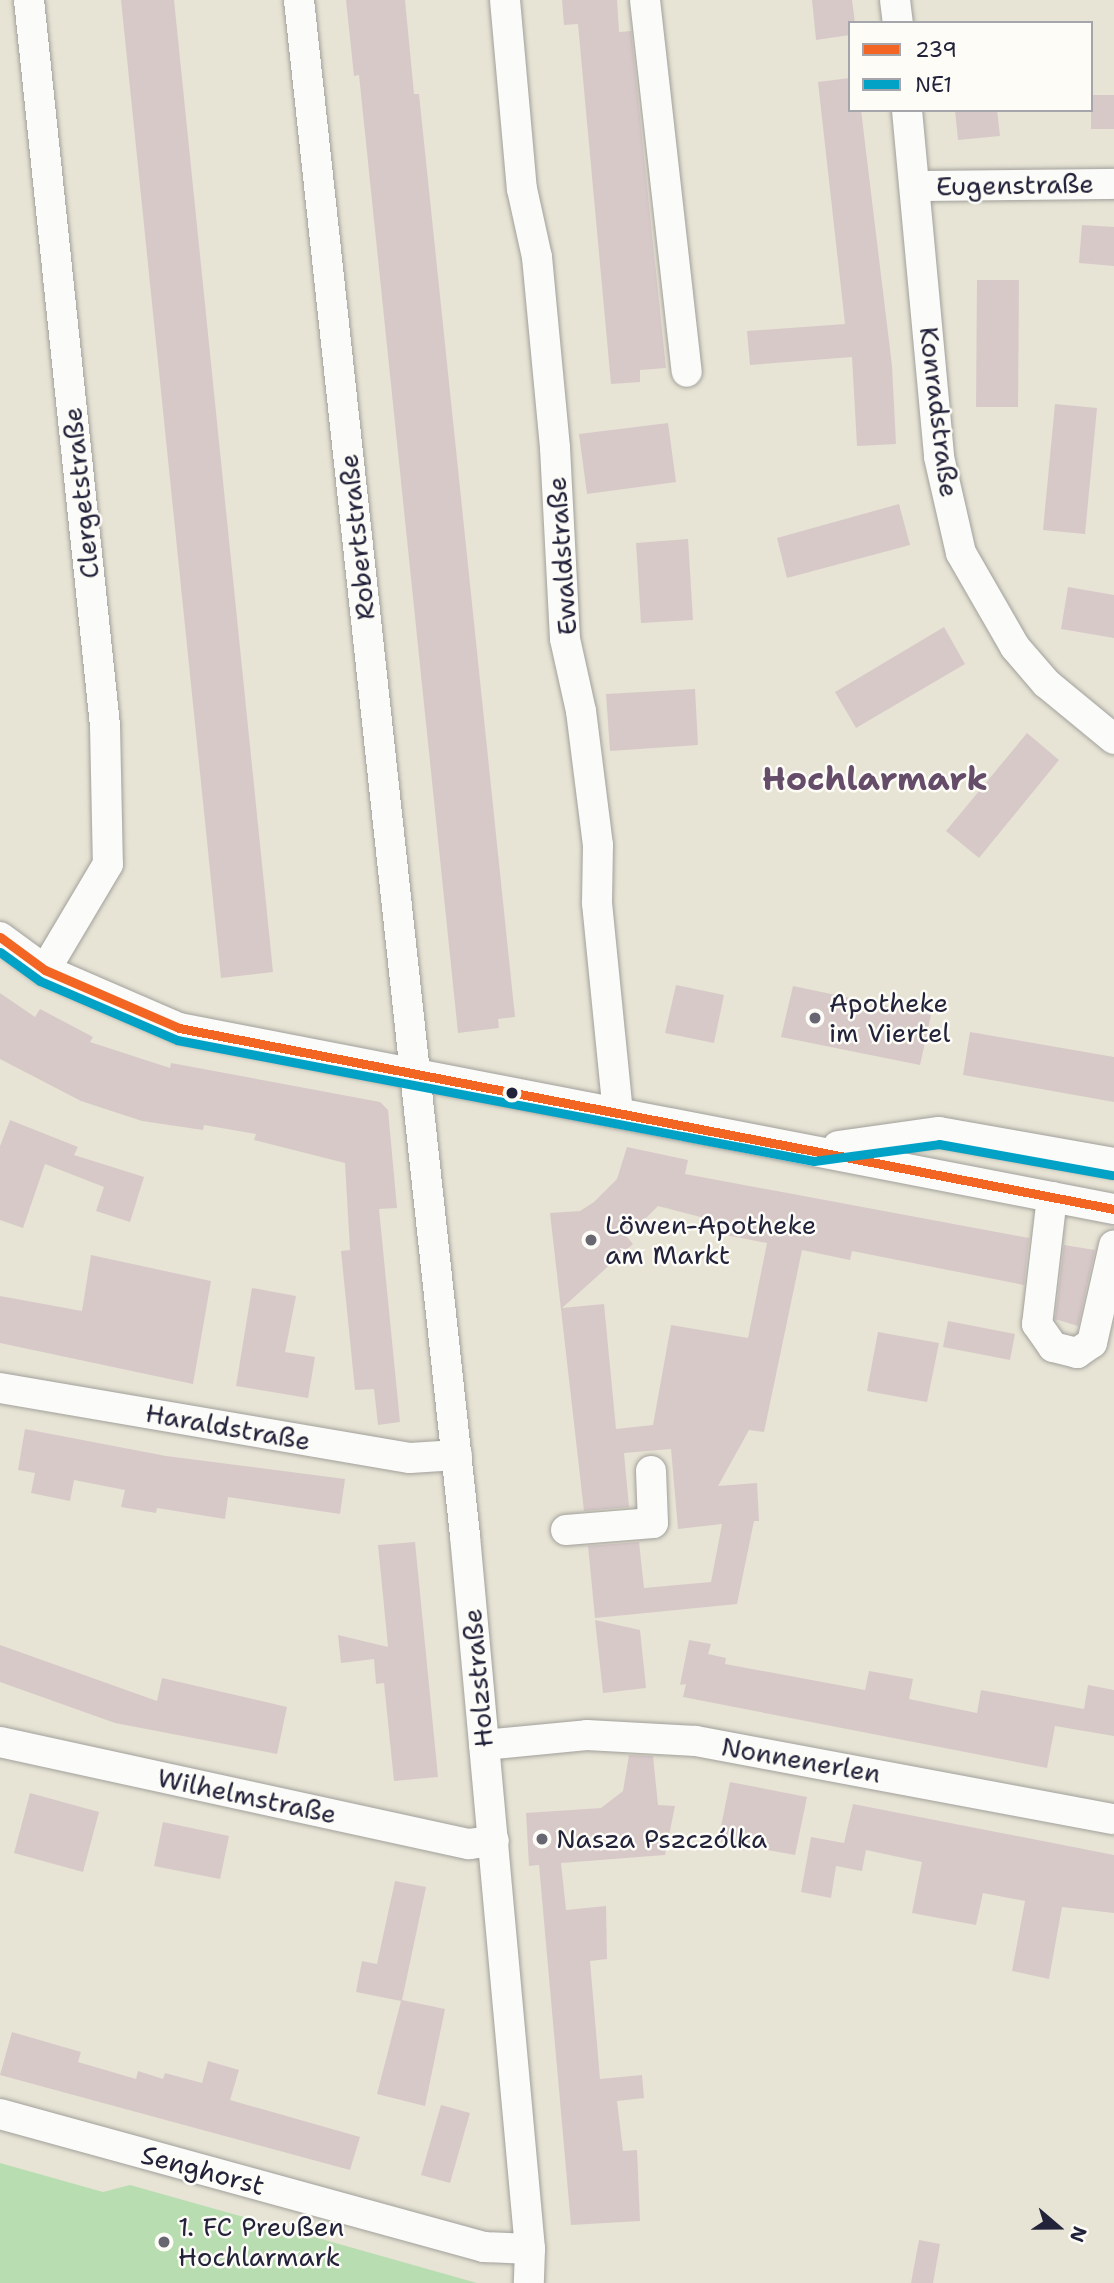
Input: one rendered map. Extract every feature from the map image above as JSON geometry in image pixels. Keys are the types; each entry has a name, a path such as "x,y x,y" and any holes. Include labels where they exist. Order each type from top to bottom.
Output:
{"street":[{"name":"Clergetstraße","path":"29,0 105,726 108,864 46,970"},
{"name":"Robertstraße","path":"299,0 415,1073"},
{"name":"Ewaldstraße","path":"505,0 522,189 537,257 555,448 565,639 582,711 598,845 597,903 618,1112"},
{"path":"645,0 688,372"},
{"path":"895,0 898,21"},
{"name":"Konradstraße","path":"907,112 939,457 961,553 1015,647 1064,699 1114,739"},
{"name":"Eugenstraße","path":"916,186 1114,184"},
{"path":"0,937 46,970 179,1028 816,1149 1114,1209"},
{"name":"Holzstraße","path":"415,1073 457,1455 494,1841 530,2249 529,2283"},
{"path":"816,1149 940,1132 1114,1163"},
{"path":"1052,1197 1037,1324 1053,1348 1077,1353 1092,1343 1114,1245"},
{"name":"Haraldstraße","path":"0,1388 410,1458 457,1455"},
{"path":"566,1530 653,1523 652,1471"},
{"name":"Nonnenerlen","path":"484,1745 587,1735 696,1741 1114,1819"},
{"name":"Wilhelmstraße","path":"0,1742 469,1844 494,1841"},
{"name":"Senghorst","path":"0,2114 484,2247 530,2249"}],"green space":[{"name":"1. FC Preußen Hochlarmark","path":"0,2163 103,2192 130,2185 477,2283 0,2283"}],"building":[{"path":"121,0 174,0 273,972 221,978"},
{"path":"346,0 405,0 414,94 419,94 515,1017 498,1019 499,1028 458,1033 359,75 354,76"},
{"path":"562,0 617,0 619,32 631,31 666,368 640,370 640,382 611,384 578,24 564,25"},
{"path":"812,0 852,0 855,21 848,21 848,35 816,40"},
{"path":"848,78 848,112 861,112 892,366 896,444 857,446 852,357 750,365 747,331 845,324 818,82"},
{"path":"1093,95 1114,95 1114,129 1091,129"},
{"path":"955,112 997,112 1000,136 958,140"},
{"path":"1082,225 1114,227 1114,266 1079,263"},
{"path":"977,280 1019,280 1018,407 976,407"},
{"path":"1055,404 1097,408 1085,534 1043,530"},
{"path":"668,423 676,482 587,494 579,434"},
{"path":"899,504 910,545 787,578 777,538"},
{"path":"688,539 693,620 641,623 636,543"},
{"path":"1068,587 1114,595 1114,638 1061,629"},
{"path":"944,627 965,664 856,728 835,692"},
{"path":"695,689 698,745 610,751 606,694"},
{"path":"1027,733 1059,760 979,858 946,831"},
{"path":"676,985 724,995 714,1043 665,1033"},
{"path":"793,986 931,1015 920,1065 781,1037"},
{"path":"0,993 35,1017 40,1009 93,1037 90,1042 170,1068 171,1063 380,1102 388,1110 397,1208 379,1209 400,1422 378,1425 374,1389 355,1390 341,1251 350,1250 345,1163 254,1140 256,1134 204,1125 203,1130 142,1121 81,1101 0,1059"},
{"path":"970,1032 1114,1057 1114,1102 963,1075"},
{"path":"10,1120 78,1147 74,1155 144,1177 130,1222 96,1211 104,1187 45,1164 23,1228 0,1220 0,1146"},
{"path":"627,1147 688,1160 685,1174 1029,1238 1024,1285 852,1251 850,1260 802,1250 764,1432 749,1430 718,1486 757,1483 759,1521 754,1521 737,1604 595,1618 588,1546 639,1542 644,1588 711,1582 722,1524 678,1529 671,1449 624,1453 629,1507 584,1511 550,1213 580,1211 594,1202 617,1179","holes":["658,1206 712,1220 710,1232 767,1243 748,1338 671,1325 653,1425 616,1429 604,1304 562,1308 633,1244 627,1237"]},
{"path":"1064,1245 1095,1250 1078,1326 1055,1319"},
{"path":"91,1255 211,1281 193,1384 0,1343 0,1296 82,1311"},
{"path":"252,1288 296,1296 285,1352 315,1357 308,1398 236,1386"},
{"path":"948,1321 1015,1334 1010,1360 943,1347"},
{"path":"878,1332 939,1343 927,1402 867,1391"},
{"path":"25,1429 166,1456 345,1479 340,1514 228,1497 225,1519 157,1508 156,1513 121,1507 125,1490 74,1480 70,1501 31,1493 35,1473 18,1470"},
{"path":"415,1542 438,1777 394,1781 384,1683 376,1684 374,1659 341,1663 338,1635 388,1647 378,1545"},
{"path":"595,1620 640,1630 646,1688 603,1693"},
{"path":"689,1640 711,1644 708,1654 726,1658 725,1664 865,1690 869,1671 913,1679 909,1699 977,1713 981,1690 1084,1709 1088,1685 1114,1690 1114,1736 1055,1726 1047,1768 683,1697 686,1684 680,1685"},
{"path":"0,1645 157,1701 162,1678 287,1707 277,1754 115,1723 0,1682"},
{"path":"629,1755 653,1756 658,1805 675,1806 665,1855 561,1863 566,1910 606,1906 607,1959 590,1961 600,2079 642,2075 644,2098 617,2101 623,2151 637,2150 640,2221 571,2225 539,1865 529,1866 526,1813 601,1808 623,1791"},
{"path":"730,1782 807,1797 795,1855 718,1841"},
{"path":"30,1793 99,1812 83,1872 14,1853"},
{"path":"853,1804 1114,1855 1114,1913 1062,1907 1049,1979 1012,1971 1025,1901 983,1893 976,1925 912,1913 922,1862 866,1850 862,1871 836,1866 831,1898 801,1892 811,1837 844,1843"},
{"path":"163,1822 229,1836 220,1879 154,1866"},
{"path":"395,1881 426,1887 402,2000 445,2009 425,2106 377,2094 401,2001 356,1992 362,1961 377,1964"},
{"path":"12,2032 81,2052 78,2062 136,2079 138,2071 163,2079 165,2073 202,2083 208,2061 239,2070 230,2100 360,2137 350,2170 0,2075"},
{"path":"441,2105 470,2113 450,2183 421,2175"},
{"path":"919,2240 940,2244 933,2283 911,2283"}],"transit line":[{"name":"239","path":"0,937 45,970 179,1028 1114,1209"},
{"name":"NE1","path":"0,952 40,981 177,1040 814,1161 939,1144 1112,1175"}],"place":[{"name":"Apotheke im Viertel","path":"815,1018"},
{"name":"Löwen-Apotheke am Markt","path":"591,1240"},
{"name":"Nasza Pszczólka","path":"542,1839"},
{"name":"1. FC Preußen Hochlarmark","path":"164,2242"}],"district":[{"name":"Hochlarmark","path":"875,779"}]}
